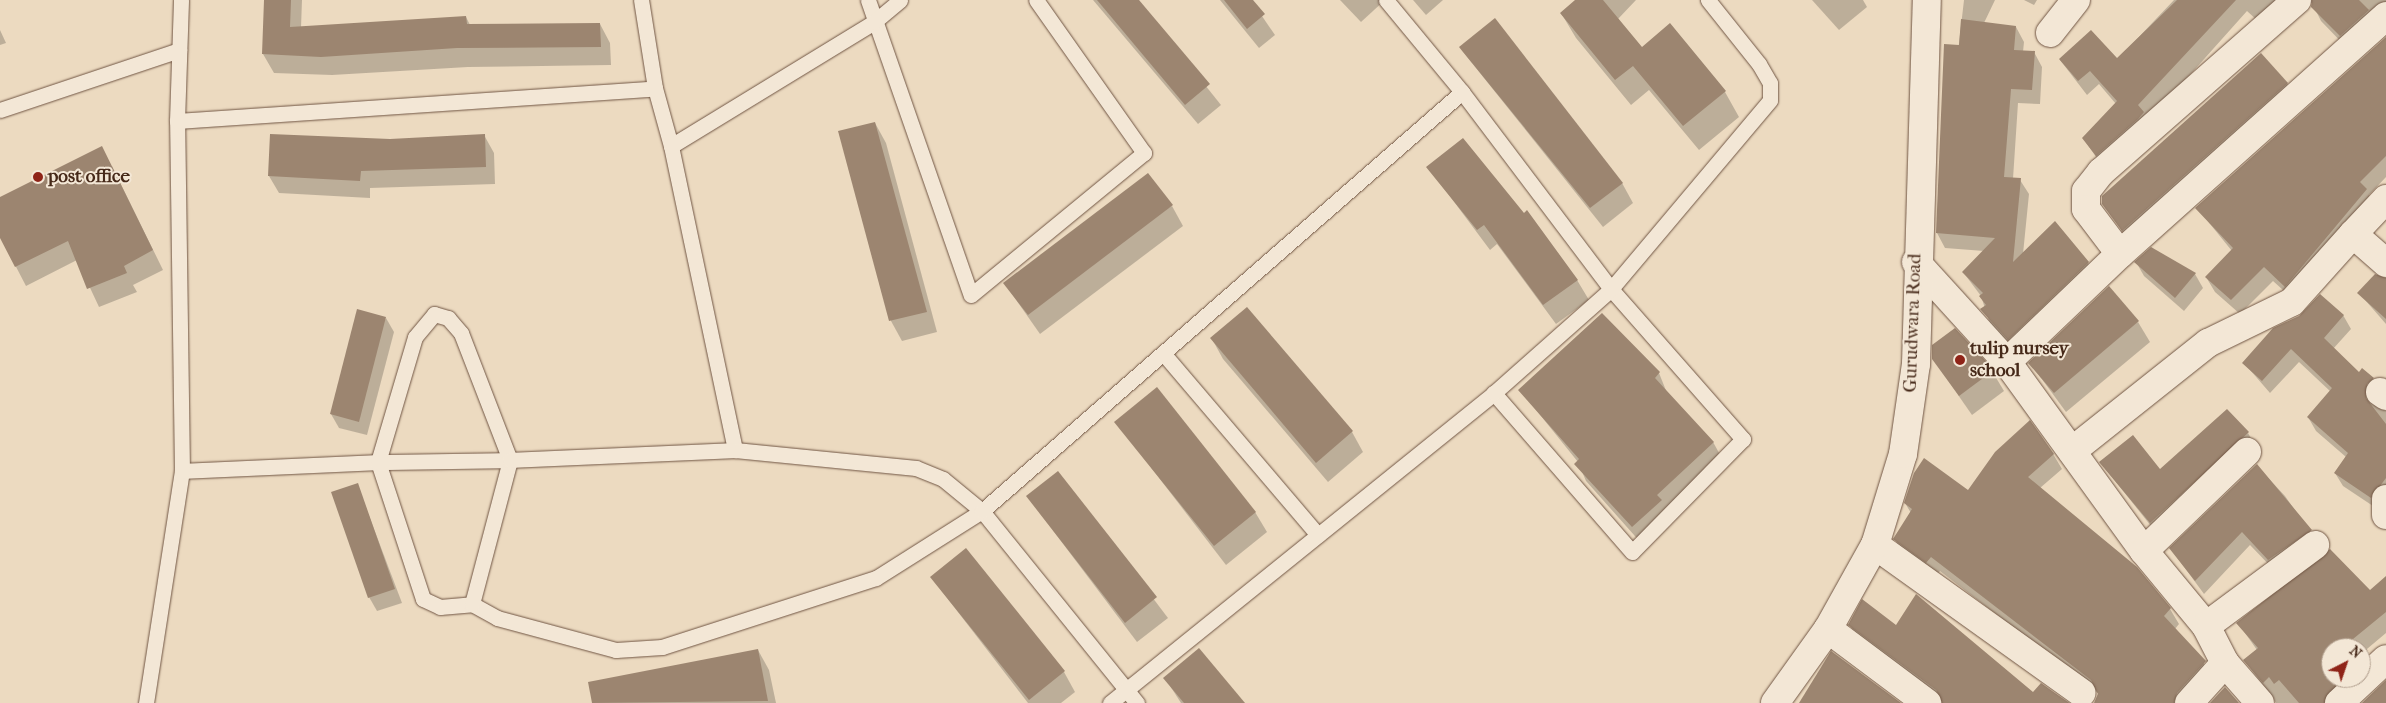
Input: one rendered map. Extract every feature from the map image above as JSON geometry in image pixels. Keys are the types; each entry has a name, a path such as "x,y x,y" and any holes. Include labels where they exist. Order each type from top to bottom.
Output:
{"street":[{"name":"Gurudwara Road","path":"1775,703 1828,629 1875,545 1903,454 1916,364 1916,262 1927,0"},
{"path":"2050,33 2076,0"},
{"path":"2120,254 2086,209 2086,191 2100,172 2297,0"},
{"path":"2007,362 2120,254 2386,16"},
{"path":"2072,451 2208,343 2292,302 2352,234 2386,199"},
{"path":"2352,234 2386,263"},
{"path":"1916,262 2007,362 2144,551 2206,626 2225,663 2260,703"},
{"path":"2144,551 2248,452"},
{"path":"2386,499 2386,515"},
{"path":"1875,545 2082,693"},
{"path":"2206,626 2315,546"},
{"path":"1828,629 1926,703"},
{"path":"2339,703 2386,660"},
{"path":"2189,703 2225,663"}],"lane":[{"path":"146,703 182,471 177,122 181,0"},
{"path":"641,0 655,88 671,146 735,450"},
{"path":"868,0 874,22 971,295 1144,152 1036,0"},
{"path":"671,146 874,22 900,0"},
{"path":"1386,0 1462,92 1611,289 1744,439 1632,552 1494,392"},
{"path":"1110,703 1494,392 1611,289 1770,100 1770,83 1759,64 1708,0"},
{"path":"0,110 179,50"},
{"path":"177,122 655,88"},
{"path":"472,604 510,460 461,333 448,318 434,314 415,337 378,462 423,599 440,607 472,604 498,618 616,650 662,647 876,578 982,511 1462,92"},
{"path":"1163,353 1318,535"},
{"path":"182,471 378,462 510,460 735,450 916,468 943,479 982,511 1138,703"}],"building":[{"path":"264,0 291,0 290,27 466,16 467,24 600,23 601,47 457,48 321,57 262,54"},
{"path":"1097,0 1139,0 1210,84 1185,105"},
{"path":"1224,0 1253,0 1265,14 1247,29"},
{"path":"1575,0 1603,0 1642,47 1670,23 1726,91 1683,126 1633,66 1615,80 1560,13"},
{"path":"2177,0 2236,0 2138,105 2144,112 2138,119 2096,156 2082,138 2117,101 2090,71 2078,81 2059,59 2091,30 2117,58"},
{"path":"2312,0 2359,0 2369,10 2340,36 2311,7"},
{"path":"1495,18 1623,183 1590,208 1459,47"},
{"path":"1961,19 2016,26 2014,50 2035,51 2032,90 2011,89 2004,177 2021,178 2013,262 2055,221 2089,262 2008,340 1980,309 1986,305 1979,296 1983,293 1962,272 1995,238 1936,233 1944,44 1959,45"},
{"path":"2386,37 2386,156 2360,182 2367,189 2285,287 2264,267 2231,300 2205,277 2233,248 2195,208"},
{"path":"2261,53 2288,83 2122,231 2102,204 2102,196"},
{"path":"875,122 927,312 889,321 838,131"},
{"path":"270,134 390,139 485,134 486,167 361,171 360,181 268,176"},
{"path":"1463,138 1524,213 1527,210 1578,280 1543,305 1484,225 1477,230 1426,167"},
{"name":"post office","path":"102,146 153,250 124,266 127,273 87,289 68,241 15,267 0,238 0,197"},
{"path":"1148,173 1173,205 1028,315 1003,283"},
{"path":"2151,247 2196,273 2175,298 2134,262"},
{"path":"2375,274 2386,278 2386,319 2357,293"},
{"path":"2109,286 2139,321 2054,393 2028,363"},
{"path":"2320,294 2344,315 2324,338 2359,372 2362,368 2374,378 2367,384 2366,398 2386,424 2386,478 2371,498 2334,473 2348,453 2307,417 2332,388 2291,349 2262,381 2242,363 2273,328 2299,316"},
{"path":"1247,307 1353,431 1316,463 1210,338"},
{"path":"357,309 386,317 359,422 330,414"},
{"path":"1602,313 1660,372 1655,378 1714,442 1657,495 1662,500 1632,527 1574,464 1579,459 1518,390"},
{"name":"tulip nursey school","path":"1955,328 1994,370 1959,396 1932,359 1932,345"},
{"path":"1157,387 1256,512 1214,546 1114,422"},
{"path":"2227,409 2249,432 2150,523 2099,462 2133,435 2160,469"},
{"path":"2030,420 2054,454 2028,477 2137,567 2171,608 2164,616 2206,661 2177,693 2174,703 2094,703 2098,694 2091,680 1931,557 1926,563 1893,539 1912,509 1904,503 1914,473 1924,458 1968,490 1995,452"},
{"path":"2257,464 2312,530 2268,560 2242,532 2195,581 2169,548"},
{"path":"1058,471 1157,597 1125,623 1026,496"},
{"path":"358,483 395,589 368,598 331,492"},
{"path":"966,548 1065,671 1029,700 930,577"},
{"path":"2330,549 2370,590 2386,576 2386,612 2354,638 2321,638 2321,688 2335,688 2324,703 2299,703 2279,680 2274,684 2269,677 2263,683 2243,660 2258,648 2236,623"},
{"path":"1916,594 2033,692 2041,683 2069,703 1942,703 1936,690 1848,625 1862,599 1896,625"},
{"path":"1199,648 1245,703 1184,703 1163,678"},
{"path":"758,649 768,701 592,703 588,682"},
{"path":"1831,651 1901,703 1799,703"},
{"path":"2386,680 2386,703 2362,703"},
{"path":"2225,687 2239,703 2210,703"}],"place":[{"name":"post office","path":"38,177"},
{"name":"tulip nursey school","path":"1960,360"}]}
